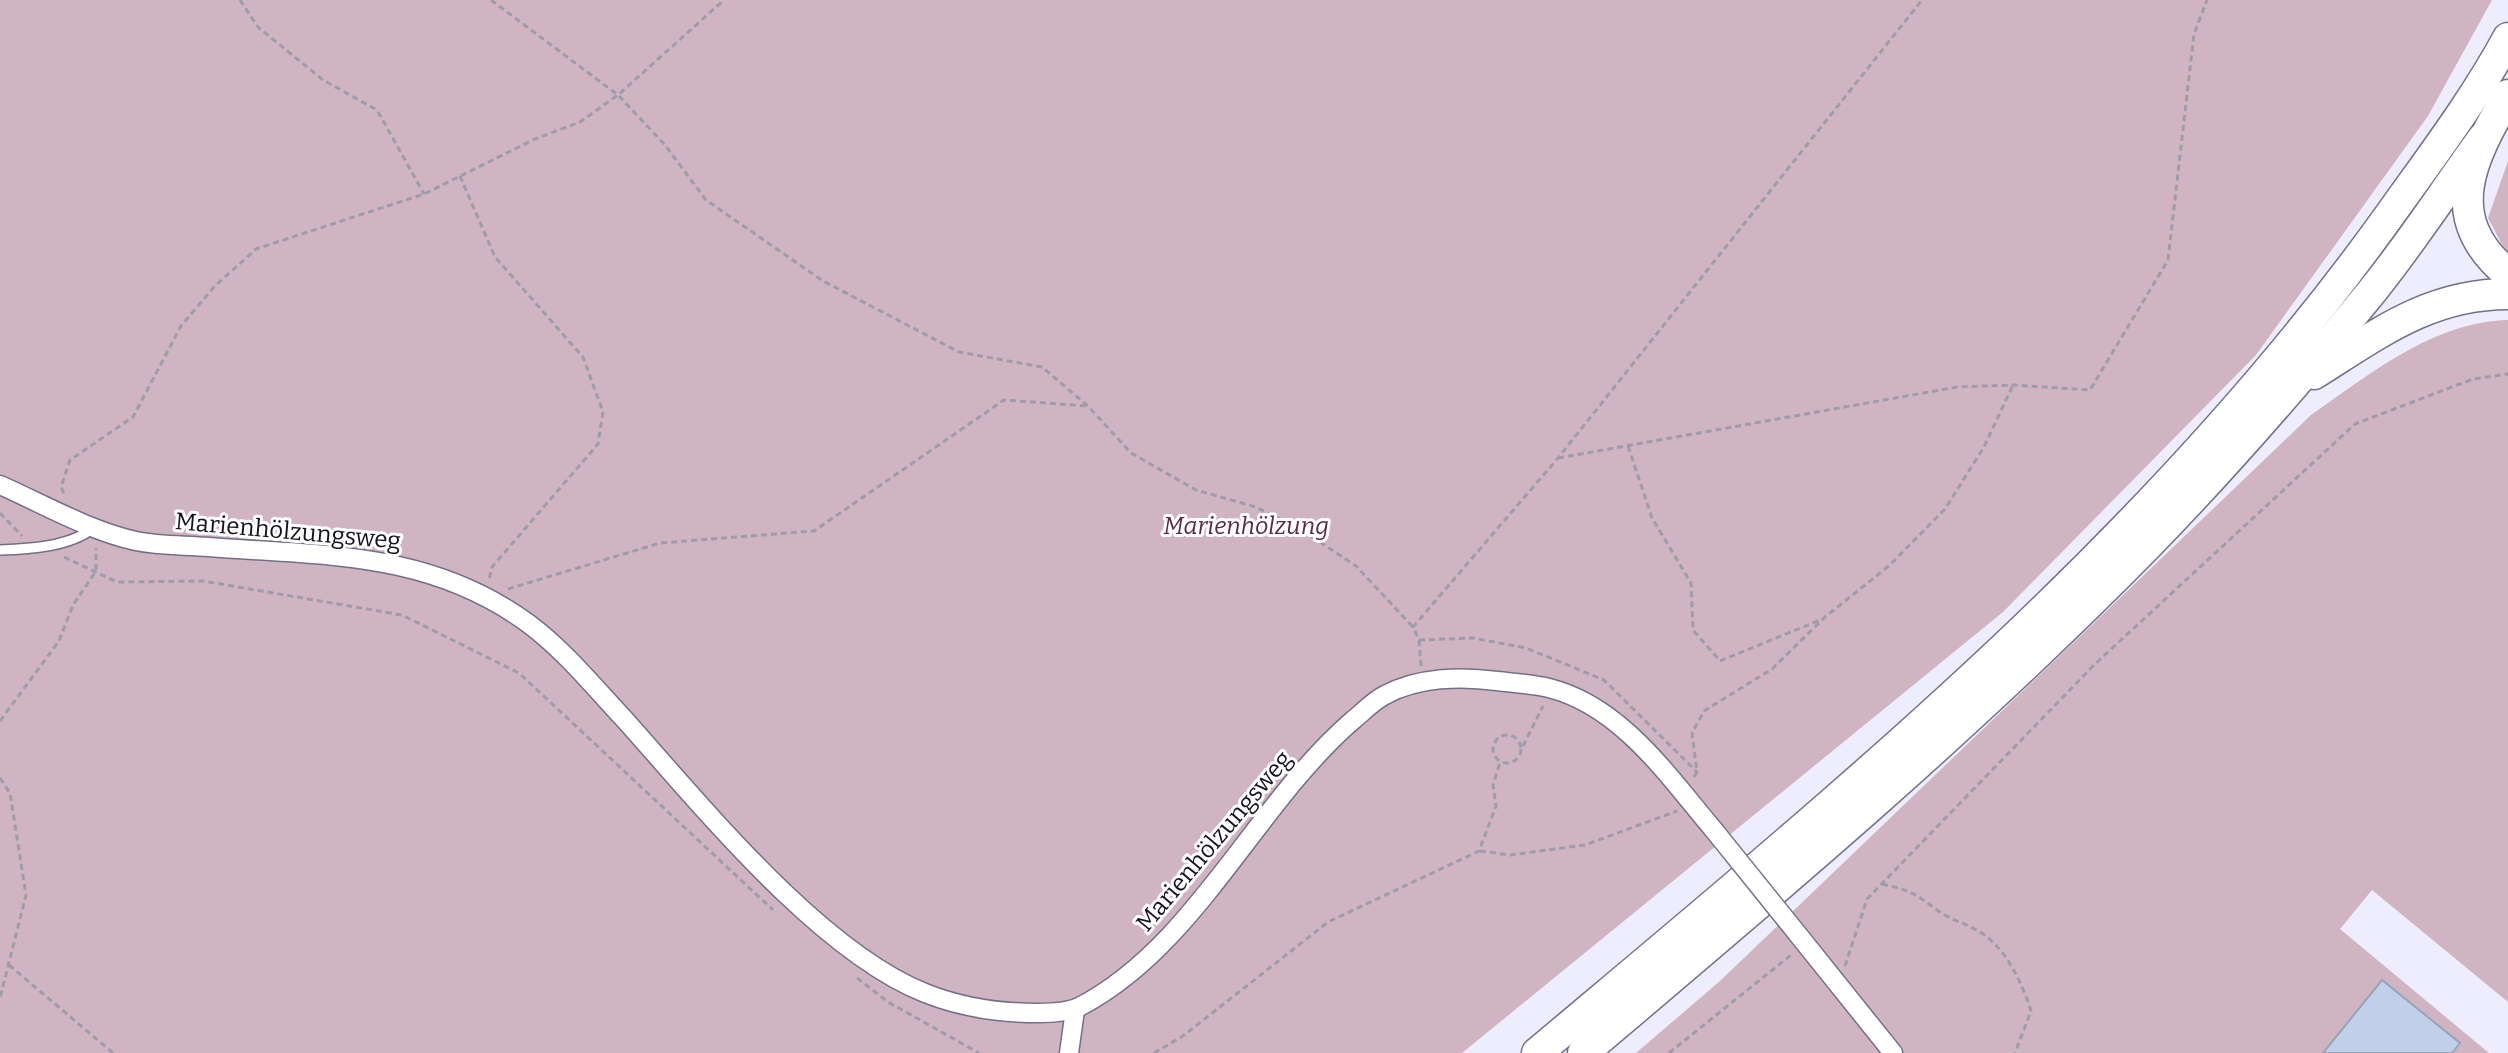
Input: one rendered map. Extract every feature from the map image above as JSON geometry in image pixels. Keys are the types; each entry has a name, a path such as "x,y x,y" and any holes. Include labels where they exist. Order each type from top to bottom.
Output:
{"highway":[{"path":"1537,1053 1982,672 2130,526 2270,373 2348,273 2482,85 2508,38"},
{"path":"1583,1053 1791,877 1995,695 2148,545 2288,390 2371,292 2483,138 2508,95"},
{"path":"2483,138 2470,168 2467,201 2474,233 2492,261 2508,274"},
{"path":"2288,390 2399,321 2434,304 2474,294 2508,294"}],"street":[{"name":"Marienhölzungsweg","path":"0,485 136,541 375,560 455,580 486,596 530,625 575,666 720,826 792,898 854,951 890,976 958,1004 1039,1013 1075,1010 1161,945 1327,743 1382,695 1421,682 1471,677 1552,689 1593,708 1628,733 1713,829 1893,1053"},
{"path":"1069,1053 1075,1010"}],"lane":[{"path":"0,550 39,547 86,534 95,526"}],"path":[{"path":"240,0 258,27 323,80 377,110 424,194"},
{"path":"491,0 618,95 665,145 706,200 823,281 959,352 1042,367 1088,406 1131,453 1196,490 1256,507 1308,534 1356,566 1413,627 1419,640 1421,682"},
{"path":"65,495 61,487 70,460 133,417 181,326 214,287 256,249 424,194 580,122 618,95 724,0"},
{"path":"1413,627 1558,458 1922,0"},
{"path":"1558,458 1957,387 2013,385 2090,390 2168,260 2194,34 2207,0"},
{"path":"460,176 495,257 583,357 603,412 598,444 492,567 486,596 660,543 814,531 1004,400 1088,406"},
{"path":"1839,985 1867,899 2095,664 2355,424 2473,379 2508,374"},
{"path":"1154,1053 1183,1036 1328,922 1479,851 1510,855 1585,845 1672,815 1687,798 1697,772 1692,733 1704,711 1772,669 1825,617 1890,565 1945,509 1984,447 2013,385"},
{"path":"1628,446 1652,518 1691,583 1693,630 1720,661 1825,617"},
{"path":"0,513 26,541 117,582 203,581 402,615 519,673 733,876 777,912"},
{"path":"0,721 59,641 73,605 96,571 95,526"},
{"path":"1500,762 1517,759 1552,689"},
{"path":"1500,762 1493,756 1493,745 1502,735 1516,737 1523,746"},
{"path":"1479,851 1496,806 1493,785 1500,762"},
{"path":"0,778 10,793 26,895 0,998"},
{"path":"1881,884 1921,895 1938,911 1986,936 2000,950 2024,990 2031,1011 2015,1053"},
{"path":"1669,1053 1802,940"},
{"path":"9,964 113,1053"},
{"path":"854,976 888,1002 979,1053"}],"green space":[{"name":"Marienhölzung","path":"0,0 2492,0 2428,116 2256,355 2003,612 1462,1053 0,1053"},
{"path":"2508,161 2508,256 2488,218"},
{"path":"2508,320 2508,1002 2372,890 2340,929 2489,1053 1636,1053 1720,981 2311,415 2379,367 2428,340 2480,323"}],"building":[{"path":"2382,980 2460,1043 2452,1053 2323,1053"}]}
